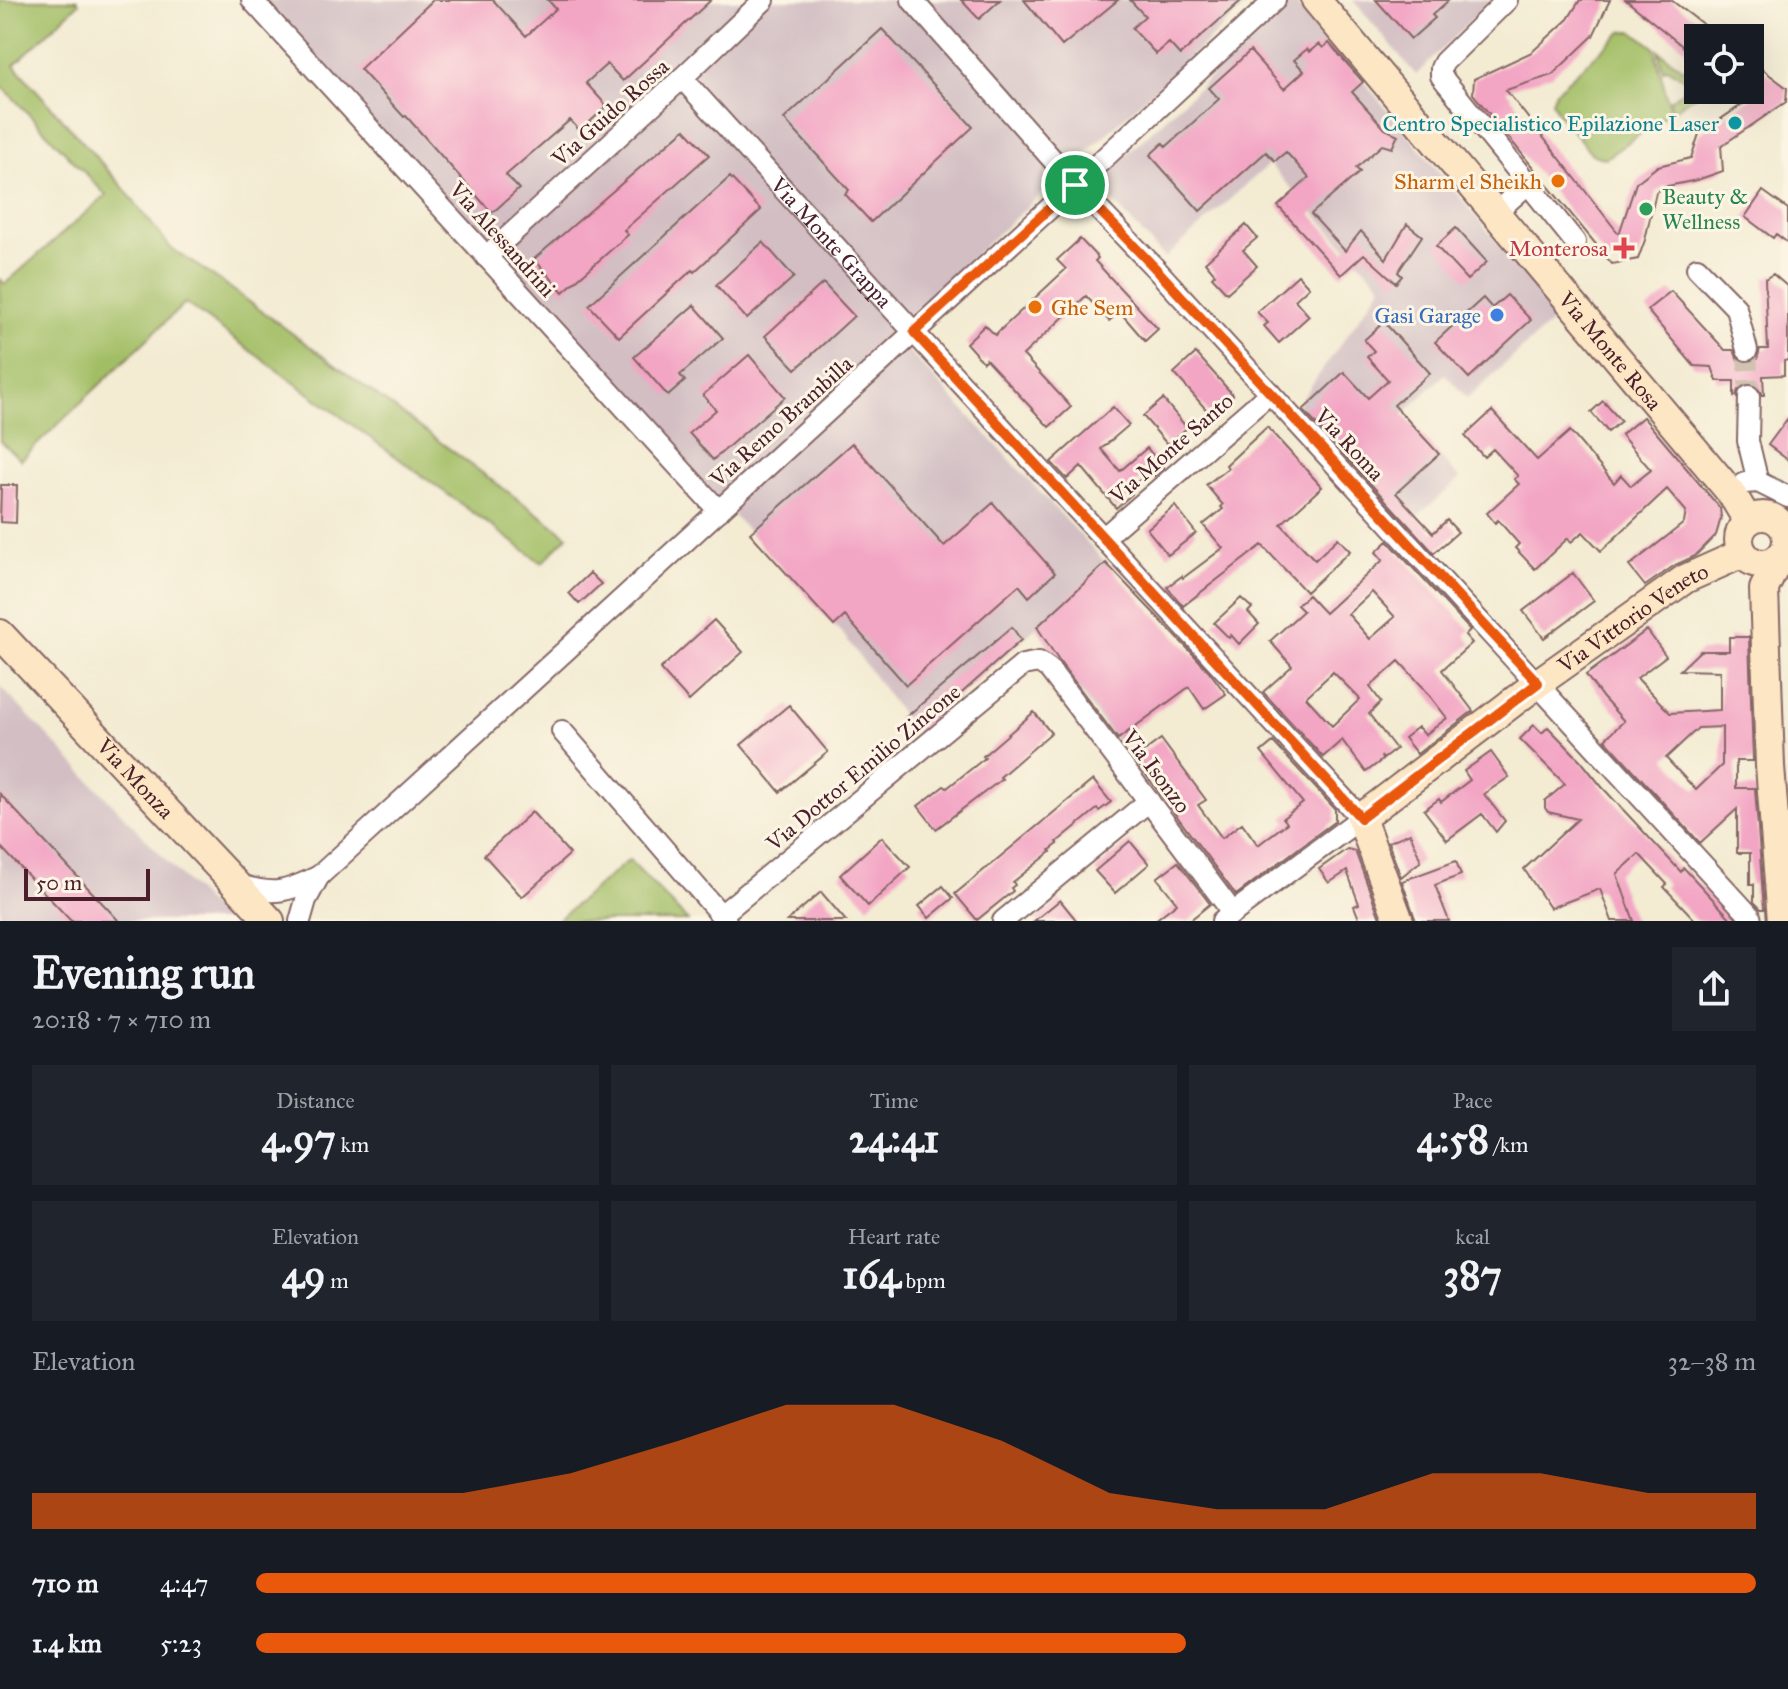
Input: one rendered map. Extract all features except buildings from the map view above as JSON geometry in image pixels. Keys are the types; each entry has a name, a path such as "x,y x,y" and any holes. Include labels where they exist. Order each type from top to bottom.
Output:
{"street":[{"name":"Via Alessandrini","path":"252,0 719,511"},
{"name":"Via Guido Rossa","path":"486,257 764,0"},
{"name":"Via Roma","path":"912,0 1075,185 1538,683 1750,916 1751,921"},
{"name":"Via Remo Brambilla","path":"235,884 259,891 279,892 319,876 1275,0"},
{"name":"Via Monte Rosa","path":"1316,0 1732,494 1748,521"},
{"path":"1507,0 1444,62 1441,76 1575,242"},
{"name":"Via Monte Grappa","path":"682,78 1361,818 1399,921"},
{"path":"1496,212 1529,183"},
{"path":"1697,268 1736,308 1747,350"},
{"name":"Via Monte Santo","path":"1103,538 1270,393"},
{"path":"1749,396 1751,483 1788,497"},
{"path":"1782,921 1779,766 1764,589 1784,542 1778,521 1763,515 1743,526 1739,539 1743,553 1756,563 1772,562 1784,542"},
{"name":"Via Vittorio Veneto","path":"1228,917 1538,683 1685,579 1743,553"},
{"name":"Via Monza","path":"0,634 270,921"},
{"name":"Via Isonzo","path":"1039,662 1049,669 1149,801 1228,917"},
{"name":"Via Dottor Emilio Zincone","path":"562,731 723,918 1023,665 1039,662"},
{"path":"1003,921 1149,801"},
{"name":"Via Remo Brambilla","path":"300,921 306,900 319,876"}],"shaded area":[{"path":"252,0 1252,0 891,332 1189,652 1160,675 1178,695 1116,741 1037,627 916,734 843,634"},
{"path":"1293,0 1559,316 1467,398 1445,374 1403,414 1460,479 1406,526 1296,407 1382,286 1269,164 1165,258 1096,183"},
{"path":"1353,0 1491,0 1416,75"},
{"path":"0,686 224,921 0,921"}],"green space":[{"path":"0,0 77,0 79,3 14,65 121,185 171,248 225,284 568,536 542,563 185,303 21,460 0,441 0,279 5,284 106,195 0,84"},
{"path":"1630,31 1654,47 1671,112 1606,158 1599,157 1592,154 1557,112 1552,101 1556,91 1622,32"},
{"path":"1658,50 1684,70 1684,78 1667,68 1663,70"},
{"path":"1684,83 1684,104 1673,111 1670,100 1682,92"},
{"path":"629,860 688,921 556,921"}],"tunnel":[{"path":"1747,350 1749,396"}],"place":[{"name":"Centro Specialistico Epilazione Laser","path":"1735,123"},
{"name":"Sharm el Sheikh","path":"1558,181"},
{"name":"Beauty & Wellness","path":"1646,209"},
{"name":"Monterosa","path":"1624,248"},
{"name":"Ghe Sem","path":"1035,307"},
{"name":"Gasi Garage","path":"1497,315"}],"route":[{"path":"1075,185 1538,683 1361,818 914,332 1075,185"}]}
